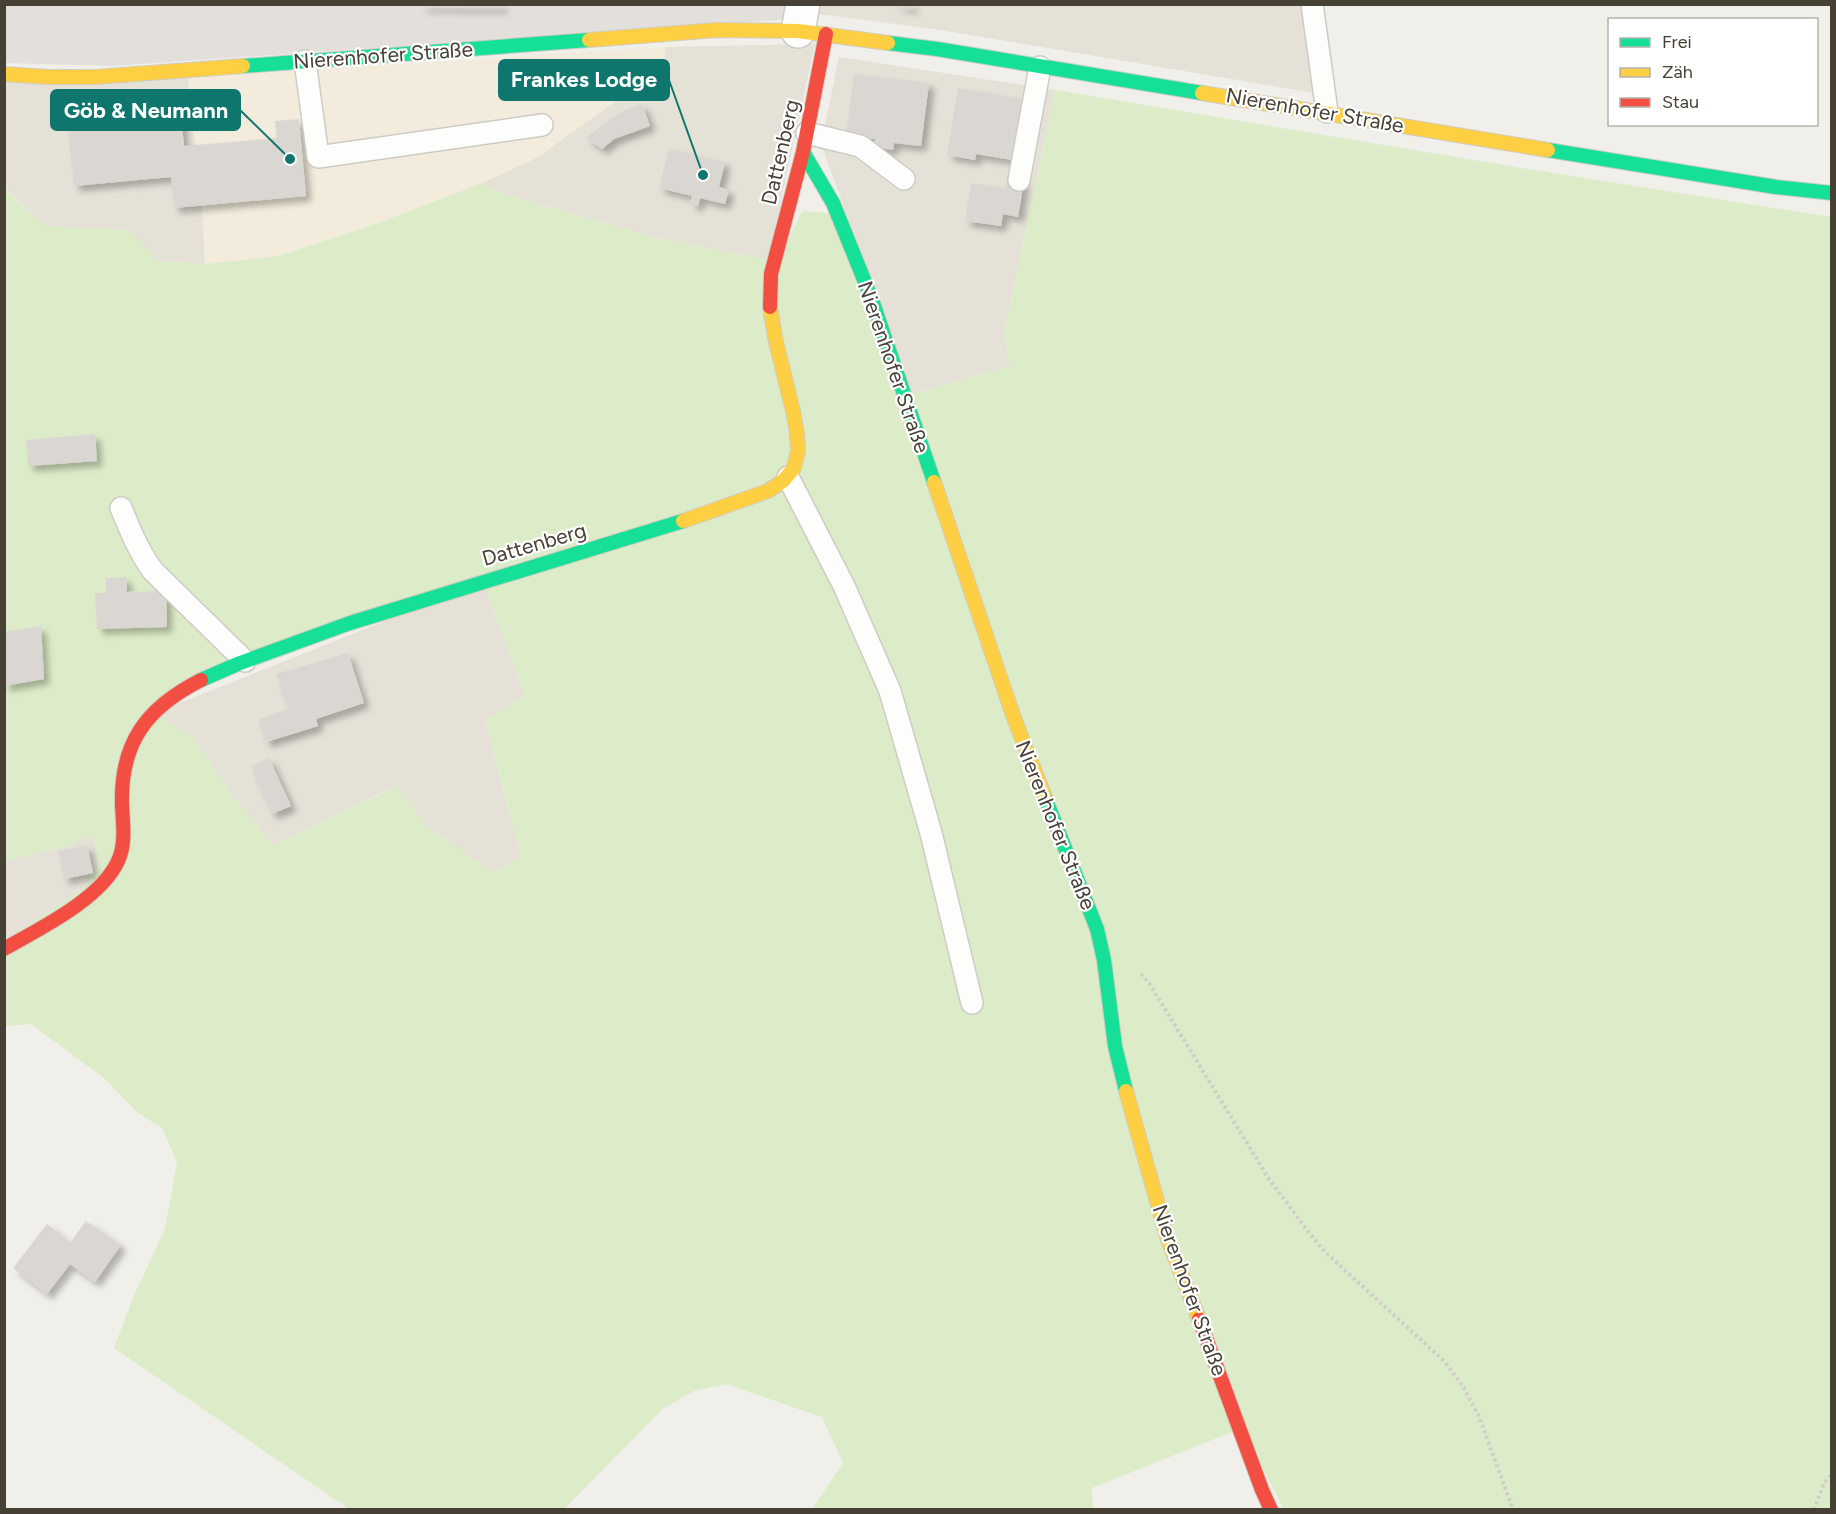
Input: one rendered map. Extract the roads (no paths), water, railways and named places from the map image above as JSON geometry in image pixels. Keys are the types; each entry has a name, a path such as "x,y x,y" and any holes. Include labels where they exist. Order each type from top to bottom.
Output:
{"street":[{"name":"Nierenhofer Straße","path":"4,74 95,77 809,23 1040,67 1776,187 1832,193"},
{"name":"Dattenberg","path":"4,949 87,897 111,873 119,860 122,848 124,833 122,801 128,755 134,739 152,713 170,697 193,684 318,634 417,600 644,534 748,499 779,485 788,477 797,459 798,447 791,402 777,345 769,292 771,274 805,143 809,23"},
{"name":"Nierenhofer Straße","path":"805,143 833,202 871,297 1014,718 1097,929 1104,960 1115,1046 1134,1123 1167,1237 1271,1509"}],"lane":[{"path":"1312,4 1327,112"},
{"path":"305,61 318,157 542,125"},
{"path":"1019,180 1040,67"},
{"path":"805,143 860,146 904,179"},
{"path":"788,477 844,586 890,691 931,833 972,1003"},
{"path":"121,508 143,557 153,571 245,662"}],"place":[{"name":"Göb & Neumann","path":"290,159"},
{"name":"Frankes Lodge","path":"703,175"}]}
